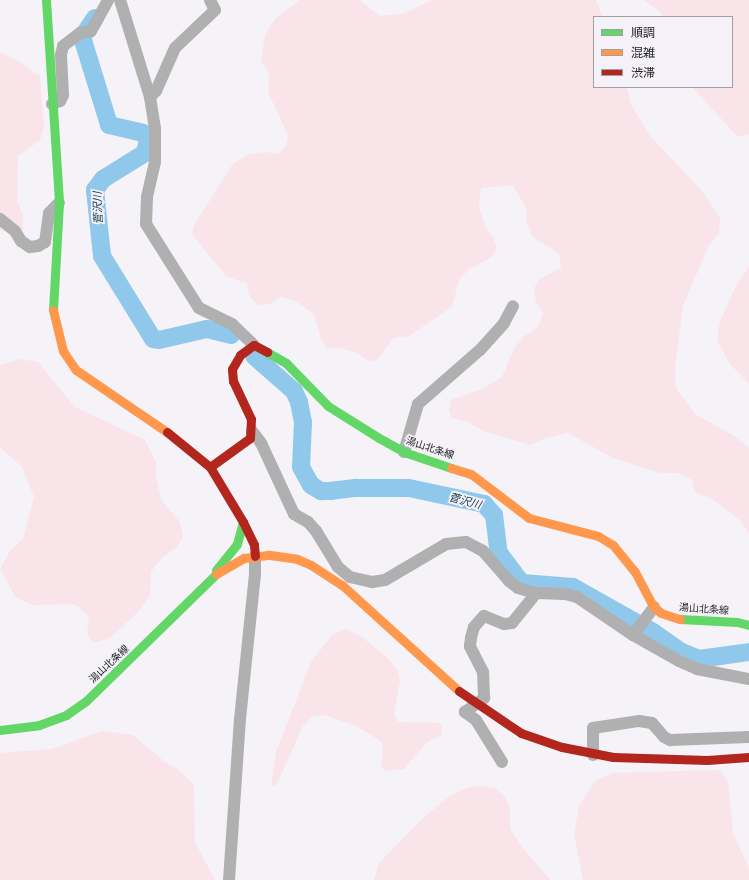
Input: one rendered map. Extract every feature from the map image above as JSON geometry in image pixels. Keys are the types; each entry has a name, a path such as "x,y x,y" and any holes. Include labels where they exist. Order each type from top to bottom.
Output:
{"main road":[{"path":"46,0 59,203 53,311 64,351 76,370 183,442 210,467 243,522 254,545 254,556"},
{"path":"210,467 245,443 252,431 251,419 233,381 232,369 240,355 254,344"},
{"name":"湯山北条線","path":"254,344 286,363 328,406 404,452 471,474 529,518 598,536 613,545 635,572 654,607 661,613 682,620 737,622 749,625"},
{"name":"湯山北条線","path":"0,730 39,725 66,714 86,701 149,642 211,577 237,544 243,522"},
{"name":"湯山北条線","path":"211,577 231,564 254,556 285,556 324,572 342,585 437,674 475,704 521,733 593,755 646,760 749,757"}],"street":[{"path":"52,104 60,100 63,94 61,55 63,46 94,26 108,0"},
{"path":"120,0 150,97 155,143 155,162 146,205 146,224 199,308 232,324 254,344"},
{"path":"150,97 156,91 174,48 215,10 210,0"},
{"path":"0,219 16,231 21,241 30,247 38,246 45,242 49,213 59,203"},
{"path":"404,452 418,404 480,350 504,322 513,306"},
{"path":"252,431 261,443 294,514 308,522 316,531 338,567 350,577 372,582 385,580 446,544 466,542 484,551 509,581 518,588 536,593 565,594 577,597 697,669 749,678"},
{"path":"229,880 240,719 256,573 254,556"},
{"path":"502,762 476,720 465,712 484,698 485,684 479,662 470,646 474,627 484,616 504,624 512,623 536,593"},
{"path":"634,632 654,607"},
{"path":"593,755 593,728 639,721 652,723 664,737 670,740 749,737"}],"shaded area":[{"path":"300,0 360,0 380,16 405,13 432,0 596,0 603,16 593,16 593,88 627,88 631,105 650,136 704,193 720,218 719,234 709,245 683,306 675,367 676,388 695,414 734,436 749,448 749,533 741,521 709,497 700,495 694,490 692,480 679,473 660,473 613,458 568,433 545,438 531,445 485,432 468,422 452,418 449,411 451,400 482,389 502,377 514,349 523,337 538,327 543,313 536,302 534,289 538,280 561,268 559,254 533,237 526,220 527,210 513,185 481,188 479,207 485,226 494,239 497,250 490,258 469,269 459,280 452,307 409,336 394,338 377,360 368,361 356,352 339,348 327,348 321,339 314,314 294,300 280,297 270,304 257,305 249,295 247,283 227,277 192,234 194,225 232,165 249,154 265,152 279,154 286,146 288,135 268,92 269,73 261,61 265,35 275,19"},
{"path":"644,0 749,0 749,134 738,137 693,88 733,88 733,16 662,16 660,12"},
{"path":"0,53 19,61 40,76 44,127 40,140 18,156 17,199 23,217 23,230 5,232 0,230"},
{"path":"749,267 749,384 730,364 717,340 720,321 736,286"},
{"path":"20,359 38,362 75,407 145,440 156,462 156,479 162,501 180,522 183,536 178,546 160,560 151,572 150,596 138,612 110,638 94,643 87,634 89,616 75,604 33,605 16,598 0,569 10,551 23,539 34,497 22,467 0,447 0,365"},
{"path":"345,629 359,635 387,657 398,671 400,681 394,714 398,722 438,723 442,725 441,735 427,742 404,769 387,771 381,768 383,754 382,742 356,726 325,715 312,717 303,726 276,786 271,785 276,752 311,662 332,635"},
{"path":"102,731 133,735 165,762 179,770 194,785 195,842 215,880 0,880 0,753 52,749"},
{"path":"719,770 728,781 733,833 749,869 749,880 583,880 574,834 579,806 594,782 612,773"},
{"path":"479,786 496,789 505,797 510,809 510,829 523,848 550,880 374,880 379,863 425,816 450,796 464,789"}],"waterway":[{"name":"菅沢川","path":"95,18 82,37 109,125 143,133 148,140 145,153 103,179 95,190 102,256 153,339 159,340 207,329 231,335"},
{"name":"菅沢川","path":"254,356 294,391 299,402 303,422 301,467 311,485 321,491 356,488 409,488 484,504 494,515 499,553 522,583 573,587 653,632 682,652 699,659 749,652"}],"traffic: fast":[{"path":"46,0 59,203 53,310"},
{"path":"267,352 286,363 328,406 404,452 451,468"},
{"path":"216,570 237,544 243,522"},
{"path":"0,730 39,725 66,715 86,701 216,574"},
{"path":"680,619 737,622 749,625"}],"traffic: slow":[{"path":"53,310 63,351 76,370 167,432"},
{"path":"451,468 471,474 529,518 598,536 613,545 635,572 654,607 661,613 680,619"},
{"path":"216,574 244,558 270,555 297,559 311,565 342,585 459,691"}],"traffic: jam":[{"path":"210,467 250,438 251,419 233,381 232,369 240,355 254,345 267,352"},
{"path":"167,432 210,467 243,522 254,545 255,556"},
{"path":"459,691 521,733 562,747 613,757 707,760 749,757"}]}
